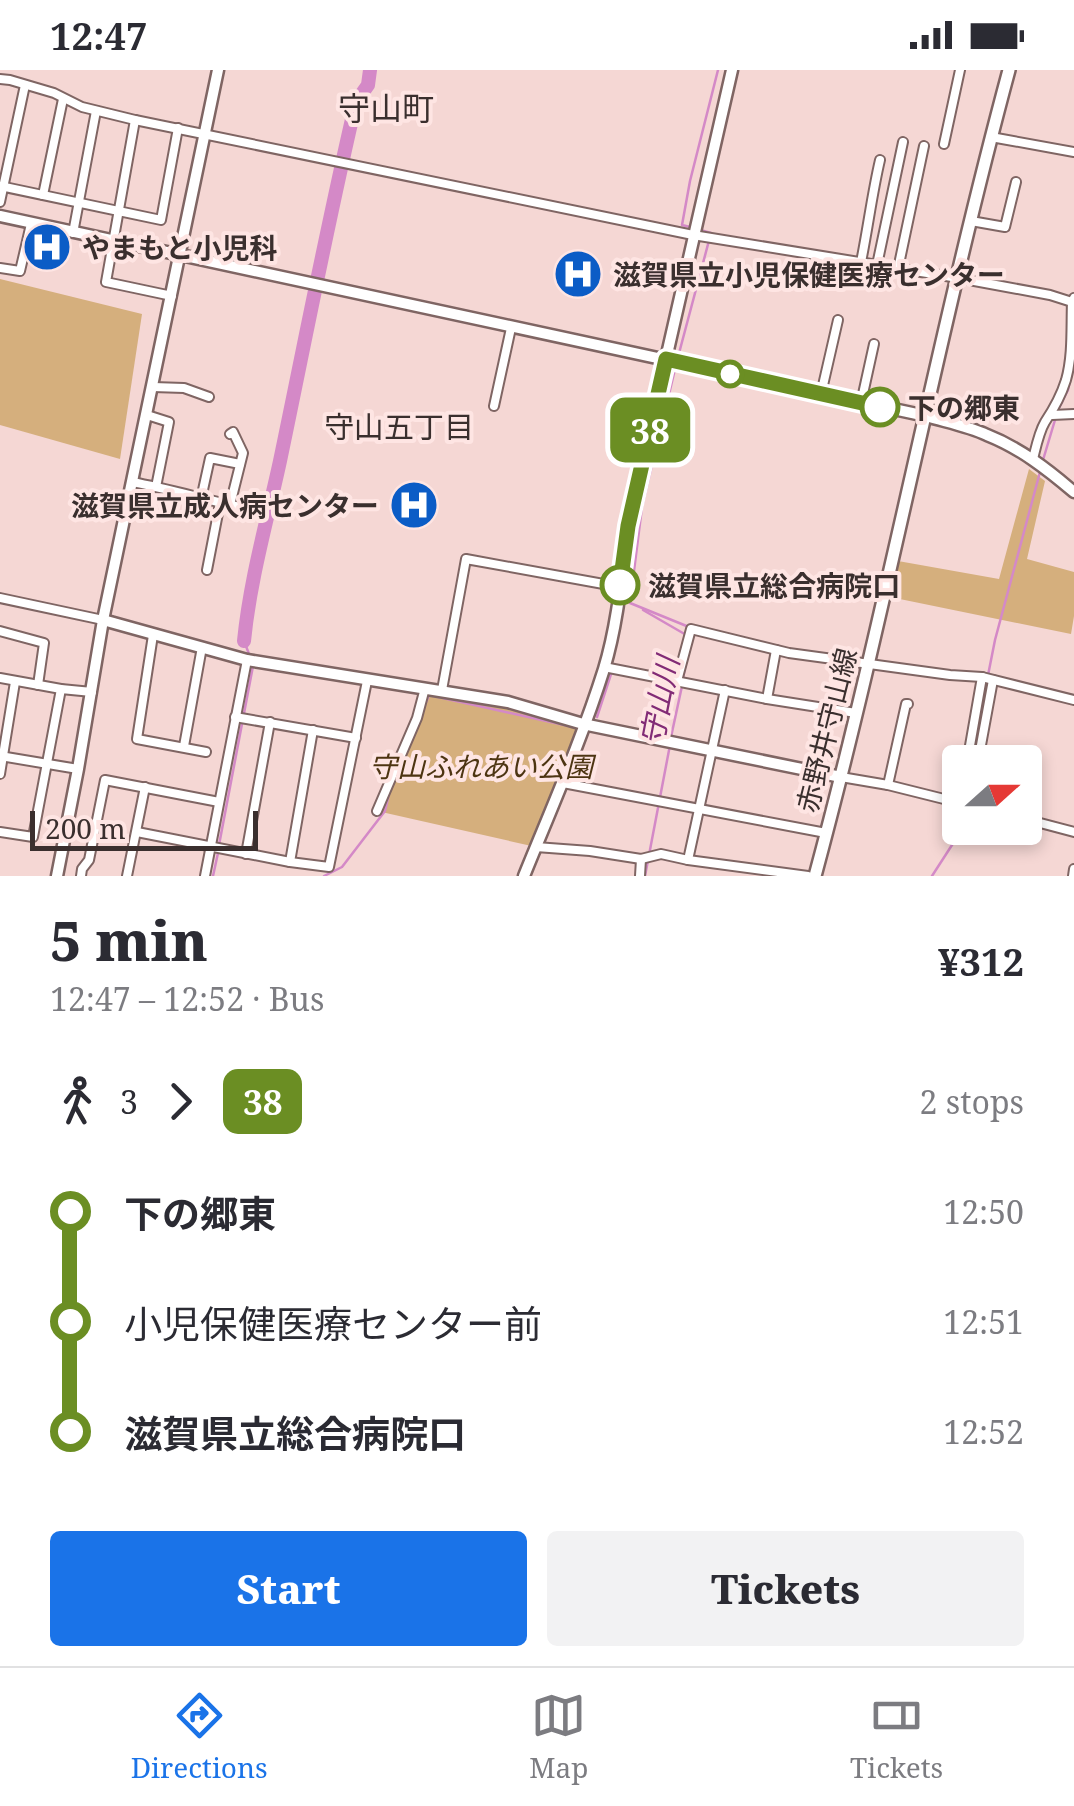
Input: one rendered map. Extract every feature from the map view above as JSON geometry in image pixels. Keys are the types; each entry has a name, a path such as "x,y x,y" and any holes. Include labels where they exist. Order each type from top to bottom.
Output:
{"main road":[{"name":"赤野井守山線","path":"811,876 826,833 856,713 970,221 1010,70"}],"street":[{"path":"57,876 103,620 218,70"},
{"path":"524,876 563,783 604,666 628,526 732,70"},
{"path":"944,144 960,70"},
{"path":"0,79 54,93 96,111 693,235 1073,300 1073,342 1055,415"},
{"path":"0,202 26,84"},
{"path":"43,195 63,99"},
{"path":"73,233 96,111"},
{"path":"136,120 106,282 172,296"},
{"path":"2,186 161,220 178,128"},
{"path":"991,137 1074,152"},
{"path":"877,265 903,142"},
{"path":"898,268 924,146"},
{"path":"861,262 880,160"},
{"path":"970,221 1004,227 1016,182"},
{"path":"0,216 926,416 988,435 1033,459 1074,492"},
{"path":"0,268 20,271 31,224"},
{"path":"820,394 838,320"},
{"path":"494,406 510,328"},
{"path":"861,403 874,344"},
{"path":"153,387 184,388 209,397"},
{"path":"1033,459 1046,418 1074,414"},
{"path":"146,415 168,422 156,487"},
{"path":"207,570 242,453 233,432 230,434"},
{"path":"200,499 210,458 240,464"},
{"path":"132,482 255,510"},
{"path":"442,690 466,560 620,588"},
{"path":"0,598 103,620 247,660 508,702 583,724 942,798"},
{"path":"677,681 691,629 776,650 982,677 1074,700"},
{"path":"0,631 44,643 38,685"},
{"path":"153,635 138,739 206,752"},
{"path":"184,746 202,647"},
{"path":"767,699 776,650"},
{"path":"205,876 247,660"},
{"path":"604,666 856,713"},
{"path":"979,745 982,677"},
{"path":"0,678 92,692"},
{"path":"980,724 993,680"},
{"path":"137,832 329,867 367,681"},
{"path":"0,774 16,682"},
{"path":"377,811 426,688"},
{"path":"0,832 33,837 61,689"},
{"path":"688,860 724,690"},
{"path":"888,785 908,704"},
{"path":"235,717 356,738"},
{"path":"246,854 270,722"},
{"path":"290,862 313,730"},
{"path":"1,756 78,769"},
{"path":"81,876 89,860 106,780 219,802"},
{"path":"563,783 826,833"},
{"path":"128,876 146,787"},
{"path":"1042,824 1074,832"},
{"path":"536,846 640,859 661,854 811,876"},
{"path":"640,859 640,876"}],"green space":[{"path":"0,279 142,314 120,459 0,425"},
{"path":"1029,469 1045,481 1027,559 1074,572 1071,634 890,597 898,561 999,579"},
{"name":"守山ふれあい公園","path":"425,688 583,724 536,847 377,811"}],"waterway":[{"path":"244,641 336,191 356,102 368,85 370,70"},
{"name":"守山川","path":"690,227 682,225 718,70"},
{"name":"守山川","path":"678,357 711,233 697,229"},
{"path":"1057,412 1068,390 1074,361"},
{"name":"守山川","path":"676,365 642,507 630,603 689,627"},
{"path":"1043,460 1055,420"},
{"path":"974,745 995,640 1040,472"},
{"path":"643,610 688,636"},
{"path":"244,641 249,654"},
{"name":"守山川","path":"683,678 687,657"},
{"path":"219,845 253,666"},
{"name":"守山川","path":"597,717 612,671"},
{"name":"守山川","path":"671,737 682,686"},
{"name":"守山川","path":"422,712 429,695 573,727"},
{"name":"守山川","path":"645,876 670,745"},
{"name":"守山川","path":"324,876 342,867 385,811 389,794"},
{"path":"932,876 952,845"},
{"path":"213,876 218,853"}],"bus line":[{"name":"38","path":"620,585 628,526 666,359 880,407"}],"place":[{"name":"やまもと小児科","path":"47,247"},
{"name":"滋賀県立小児保健医療センター","path":"578,274"},
{"name":"下の郷東","path":"880,407"},
{"name":"滋賀県立成人病センター","path":"414,505"},
{"name":"滋賀県立総合病院口","path":"620,585"}],"district":[{"name":"守山町","path":"386,107"},
{"name":"守山五丁目","path":"399,426"}]}
